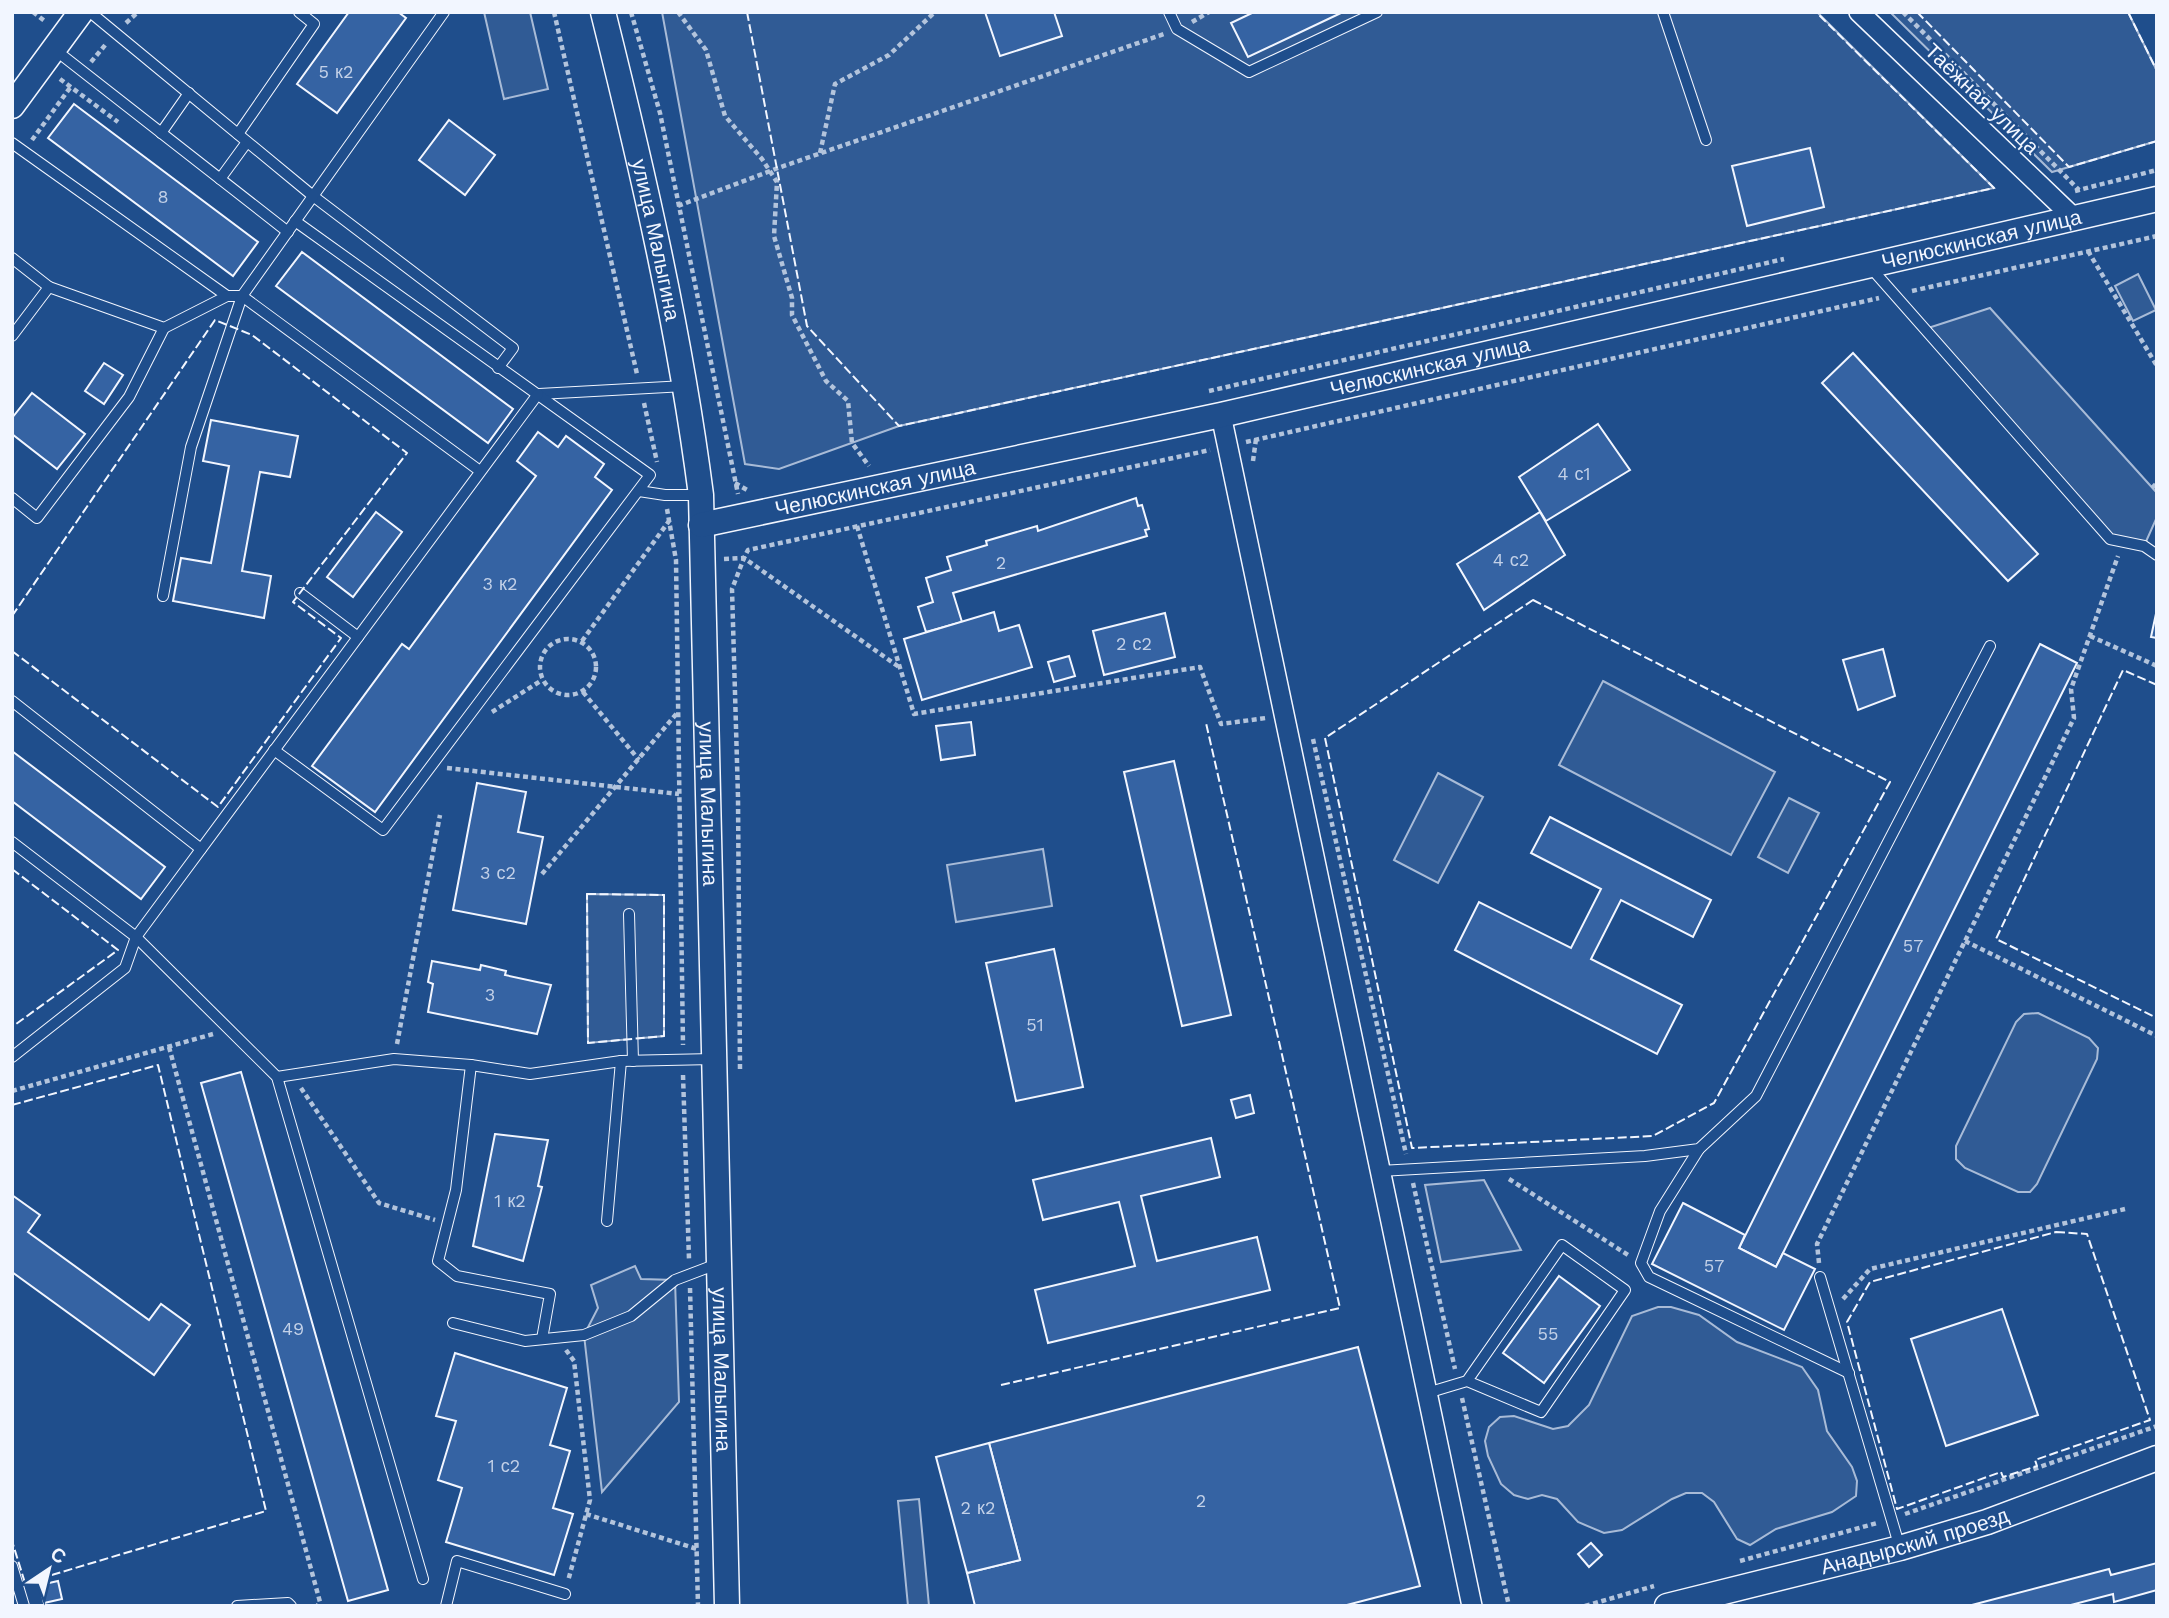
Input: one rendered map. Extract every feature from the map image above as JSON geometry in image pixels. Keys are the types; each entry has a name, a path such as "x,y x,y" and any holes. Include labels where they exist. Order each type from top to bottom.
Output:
{"street":[{"path":"12,106 81,12"},
{"name":"улица Малыгина","path":"603,12 630,120 687,386 701,495 727,1606"},
{"name":"Таёжная улица","path":"1859,12 2073,217"},
{"name":"Челюскинская улица","path":"701,525 1222,415 2157,199"},
{"path":"1222,415 1472,1606"},
{"name":"Анадырский проезд","path":"1666,1594 1900,1548 1987,1522 2157,1458"}],"lane":[{"path":"90,12 313,196 513,348 498,368"},
{"path":"237,134 314,24 299,12"},
{"path":"163,596 191,447 242,296 444,12"},
{"path":"1169,12 1177,29 1249,72 1377,12"},
{"path":"1663,12 1706,140"},
{"path":"54,49 288,232"},
{"path":"161,132 189,93"},
{"path":"220,178 247,142"},
{"path":"12,144 227,296"},
{"path":"274,750 383,830 650,475 295,221"},
{"path":"12,258 49,287 164,328"},
{"path":"1868,265 2110,539 2144,546 2157,555"},
{"path":"12,335 49,287"},
{"path":"12,498 37,518 129,397 164,328 227,296 242,296 480,471"},
{"path":"12,1057 125,968 136,937 538,394 687,386"},
{"path":"639,491 665,495 701,495"},
{"path":"300,593 358,637"},
{"path":"1849,1373 1649,1277 1641,1263 1660,1211 1699,1149 1756,1097 1990,646"},
{"path":"12,701 201,849"},
{"path":"12,842 136,937 277,1077 422,1579"},
{"path":"629,914 633,1061"},
{"path":"277,1077 394,1059 471,1065 530,1074 633,1061 713,1059"},
{"path":"607,1221 621,1062"},
{"path":"471,1065 456,1190 438,1261 457,1276 550,1294 542,1339"},
{"path":"1380,1171 1645,1156 1699,1149"},
{"path":"1427,1392 1463,1382 1541,1412 1625,1290 1562,1245 1463,1382"},
{"path":"453,1323 525,1341 584,1335 631,1316 675,1280 720,1263"},
{"path":"1820,1277 1900,1548"},
{"path":"446,1606 457,1561 565,1594"},
{"path":"12,1566 24,1606"},
{"path":"237,1606 288,1603 291,1606"}],"path":[{"path":"33,12 46,22"},
{"path":"23,151 83,71 115,33 138,12"},
{"path":"554,12 665,495 676,560 683,1060 698,1606"},
{"path":"631,12 660,113 742,516 748,550 744,558"},
{"path":"678,12 706,50 725,116 777,181 774,236 792,298 792,315 826,381 848,401 852,443 876,475"},
{"path":"820,153 835,84 889,55 935,12"},
{"path":"678,206 820,153 1177,29 1209,12"},
{"path":"1903,12 2079,190"},
{"path":"2052,198 2157,170"},
{"path":"748,550 1228,446 2157,236"},
{"path":"2088,251 2157,366"},
{"path":"1252,470 1256,439"},
{"path":"2152,488 2157,483"},
{"path":"582,641 669,520"},
{"path":"857,526 914,714 1200,667 1221,724 1284,715"},
{"path":"1820,1277 1817,1244 2074,718 2071,689 2123,542"},
{"path":"676,560 744,558 899,667"},
{"path":"2090,636 2157,666"},
{"path":"562,638 582,641 597,662 593,681 583,692 563,696 542,680 539,668 543,651 562,638"},
{"path":"489,714 542,680"},
{"path":"583,692 639,760"},
{"path":"542,874 678,712"},
{"path":"1310,726 1410,1170 1463,1382 1508,1606"},
{"path":"433,766 679,794"},
{"path":"394,1059 440,815"},
{"path":"1965,941 2157,1036"},
{"path":"12,1091 230,1029"},
{"path":"169,1047 317,1589 320,1602 317,1606"},
{"path":"293,1076 379,1203 447,1224"},
{"path":"1488,1165 1641,1263"},
{"path":"1831,1312 1870,1269 2125,1209"},
{"path":"558,1338 574,1362 590,1500 565,1594"},
{"path":"1732,1564 1892,1518 2157,1426"},
{"path":"586,1514 697,1549"},
{"path":"1585,1606 1666,1594"}],"shaded area":[{"path":"484,12 530,12 548,89 504,99"},
{"path":"662,12 1817,12 1994,188 899,426 779,469 745,464"},
{"path":"1890,12 2128,12 2157,71 2157,141 2052,172"},
{"path":"2138,274 2156,310 2133,321 2115,286"},
{"path":"1990,308 2157,493 2157,517 2144,546 2110,539 1925,329"},
{"path":"1603,681 1775,772 1731,855 1559,765"},
{"path":"1438,773 1483,797 1438,883 1394,860"},
{"path":"1789,798 1819,813 1788,873 1758,857"},
{"path":"1043,849 1052,906 956,922 947,865"},
{"path":"587,894 664,895 664,1036 588,1043"},
{"path":"2038,1013 2089,1038 2098,1048 2097,1059 2037,1184 2030,1192 2018,1192 1965,1168 1956,1159 1956,1146 2016,1022 2024,1014"},
{"path":"1484,1180 1521,1250 1441,1262 1425,1185"},
{"path":"635,1266 641,1279 675,1280 679,1402 602,1492 584,1335 598,1308 591,1285"},
{"path":"1658,1307 1671,1307 1699,1315 1737,1342 1802,1367 1818,1390 1827,1431 1852,1467 1857,1481 1856,1496 1832,1512 1776,1529 1750,1545 1737,1539 1714,1502 1702,1493 1686,1493 1622,1530 1604,1533 1578,1522 1557,1499 1542,1495 1528,1499 1514,1495 1501,1484 1488,1456 1485,1441 1489,1427 1500,1417 1514,1416 1553,1429 1568,1426 1589,1405 1632,1316"},
{"path":"919,1499 929,1606 908,1606 898,1501"}],"building":[{"path":"349,12 398,12 406,18 337,113 297,84"},
{"path":"985,12 1054,12 1062,36 1000,56"},
{"path":"1254,12 1343,12 1248,57 1231,23"},
{"path":"74,104 258,242 233,276 48,138"},
{"path":"449,120 495,155 465,195 419,160"},
{"path":"1810,148 1824,207 1747,226 1732,166"},
{"path":"302,252 513,409 488,443 276,286"},
{"path":"1853,353 2038,554 2008,581 1822,383"},
{"path":"104,363 123,375 104,404 85,391"},
{"path":"32,393 85,434 57,469 12,434 12,418"},
{"path":"211,420 298,436 290,477 260,472 242,571 271,576 264,618 173,601 181,558 211,563 229,466 203,461"},
{"path":"1598,424 1630,470 1546,521 1519,477"},
{"path":"538,432 558,447 566,436 604,464 595,477 612,490 375,812 312,766 402,644 409,649 536,476 517,461"},
{"path":"1136,498 1138,506 1142,505 1149,529 1145,530 1147,536 953,593 962,622 926,632 918,607 933,602 926,578 951,570 947,557 987,545 986,541 1037,526 1038,531"},
{"path":"376,512 402,532 353,597 327,577"},
{"path":"1540,512 1565,555 1484,610 1457,564"},
{"path":"2157,609 2157,638 2151,637"},
{"path":"994,612 999,631 1019,625 1032,667 922,700 904,639"},
{"path":"1165,613 1175,657 1104,675 1093,631"},
{"path":"2040,644 2077,663 1776,1267 1739,1248"},
{"path":"1883,649 1895,696 1858,710 1843,660"},
{"path":"1069,656 1075,676 1054,682 1048,662"},
{"path":"971,722 975,755 941,760 936,726"},
{"path":"12,751 165,867 141,899 12,801"},
{"path":"1174,761 1231,1015 1182,1026 1124,772"},
{"path":"477,783 526,792 518,832 543,837 526,924 453,910"},
{"path":"1550,817 1711,900 1693,937 1621,900 1591,959 1682,1005 1657,1054 1455,950 1479,902 1571,948 1601,889 1531,853"},
{"path":"1054,949 1083,1087 1016,1101 986,963"},
{"path":"432,961 480,970 481,965 506,971 505,975 551,985 537,1034 428,1012 433,984 428,982"},
{"path":"241,1072 388,1590 348,1601 201,1083"},
{"path":"1250,1095 1254,1113 1236,1118 1231,1100"},
{"path":"495,1134 548,1140 538,1186 542,1187 523,1261 473,1246"},
{"path":"1211,1138 1220,1177 1141,1196 1157,1261 1257,1237 1270,1290 1048,1343 1035,1290 1135,1266 1119,1202 1043,1220 1033,1180"},
{"path":"12,1195 40,1215 28,1232 149,1320 161,1304 190,1325 154,1375 12,1272"},
{"path":"1683,1203 1745,1235 1739,1248 1776,1267 1783,1253 1815,1269 1784,1330 1652,1264"},
{"path":"1559,1276 1600,1306 1544,1383 1503,1353"},
{"path":"2002,1309 2038,1415 1946,1446 1911,1339"},
{"path":"1358,1347 1420,1586 1343,1606 975,1606 967,1573 1020,1560 989,1443"},
{"path":"455,1353 567,1388 550,1445 570,1451 553,1508 573,1514 554,1575 446,1542 462,1488 438,1480 456,1421 436,1416"},
{"path":"989,1443 1020,1560 967,1573 936,1457"},
{"path":"1591,1543 1602,1555 1589,1567 1578,1554"},
{"path":"2157,1563 2157,1590 2114,1602 2113,1594 2067,1606 1968,1606 2109,1569 2111,1575"},
{"path":"58,1581 62,1599 44,1603 40,1585"}],"fence":[{"path":"747,12 807,326 899,426 1994,188 1816,12"},
{"path":"1917,12 2069,167 2157,141"},
{"path":"2128,12 2157,71"},
{"path":"12,616 215,320 252,335 407,453 293,602 341,638 218,807 12,651"},
{"path":"1533,600 1890,782 1714,1103 1653,1136 1412,1148 1325,738 1533,600"},
{"path":"2157,685 2123,670 1996,939 2157,1018"},
{"path":"1001,1385 1340,1308 1206,723"},
{"path":"12,869 118,950 12,1027"},
{"path":"587,894 664,895 664,1036 588,1043 587,894"},
{"path":"12,1105 158,1065 266,1511 25,1583 12,1541"},
{"path":"2056,1232 2087,1234 2150,1420 2035,1460 2037,1466 2003,1477 2001,1472 1897,1509 1847,1322 1870,1282 2056,1232"}]}
